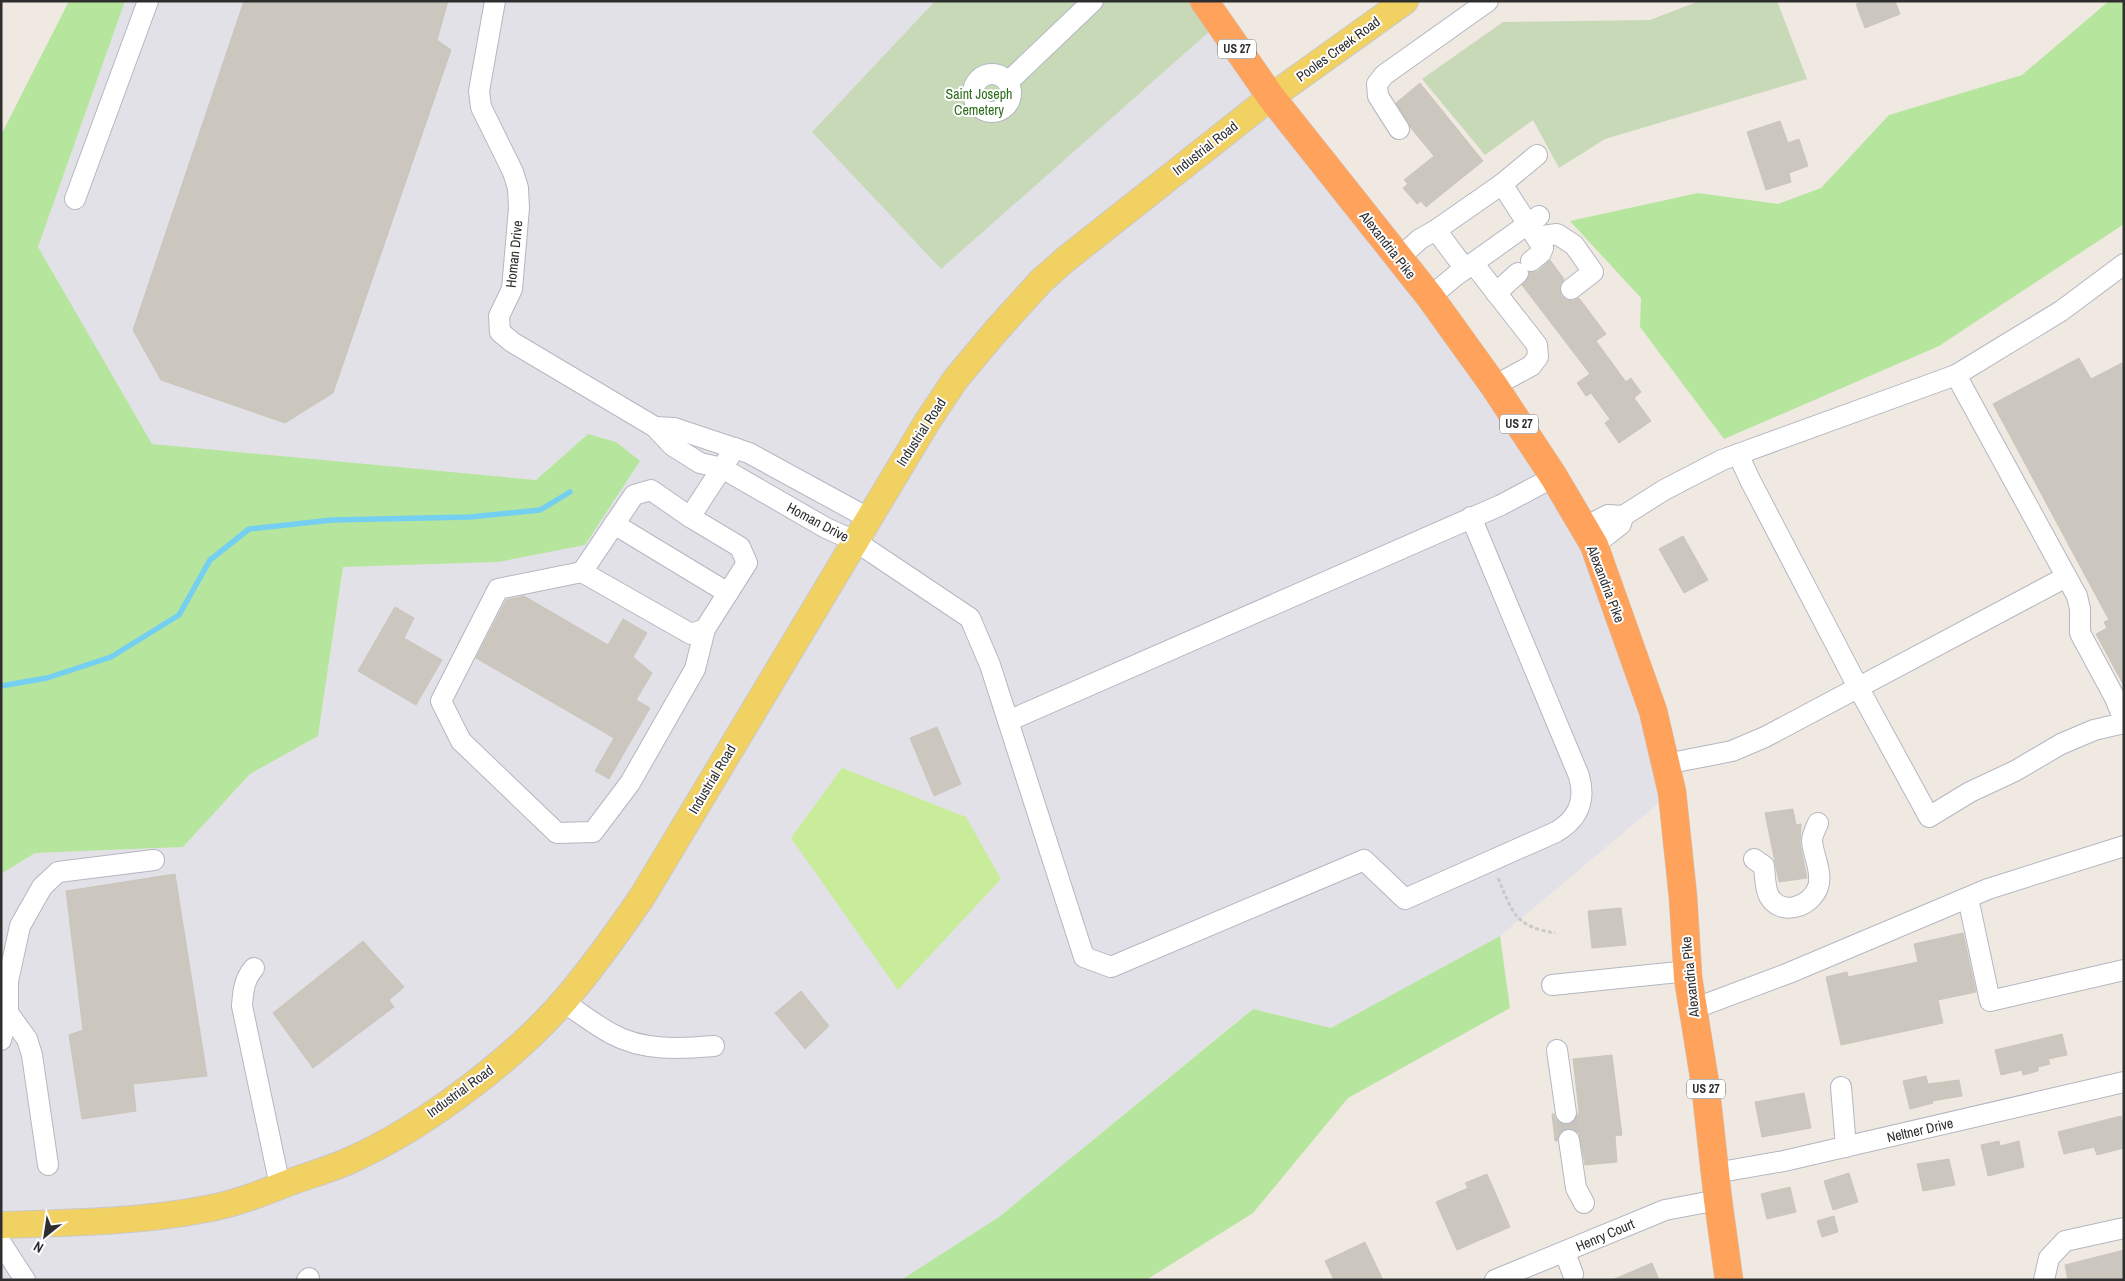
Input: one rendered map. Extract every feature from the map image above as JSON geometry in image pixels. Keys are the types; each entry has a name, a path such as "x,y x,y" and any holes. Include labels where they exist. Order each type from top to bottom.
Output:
{"highway":[{"name":"Alexandria Pike","path":"1204,1 1271,97 1430,298 1494,386 1554,477 1588,537 1653,711 1672,792 1683,898 1688,971 1705,1083 1718,1200 1730,1280"}],"main road":[{"name":"Pooles Creek Road","path":"1271,97 1405,1"},
{"name":"Industrial Road","path":"1,1225 126,1219 207,1209 280,1186 353,1160 392,1139 431,1114 503,1060 564,1002 607,948 642,897 926,422 955,380 1020,303 1066,259 1271,97"}],"street":[{"path":"75,199 148,1"},
{"name":"Homan Drive","path":"495,1 479,91 481,107 513,172 518,188 519,208 512,289 500,316 500,332 512,342 655,427 673,446 700,463 722,468 826,528 855,541 970,618 990,665 1084,957 1111,967 1364,860 1405,898 1556,832 1572,820 1582,798 1583,790 1579,776 1471,517"},
{"path":"1008,82 1093,1"},
{"path":"1399,129 1378,96 1377,84 1391,70 1488,1"},
{"path":"1399,258 1420,239 1502,184 1537,155"},
{"path":"1496,293 1541,253 1543,248 1534,225 1502,184"},
{"path":"1430,298 1469,266 1534,225"},
{"path":"1534,225 1557,234 1574,245 1593,272 1572,289"},
{"path":"1436,230 1496,293 1537,345 1538,357 1531,366 1494,386"},
{"path":"1588,537 1621,524 1623,516 1703,468 1956,375 2061,311 2124,264"},
{"path":"1738,454 1858,687 1929,816 1970,792 2015,771 2061,744 2094,730 2124,721 2115,698 2080,633 2080,609 2077,596 1956,375"},
{"name":"Homan Drive","path":"655,427 674,428 749,453 868,518"},
{"path":"690,517 735,448"},
{"path":"1008,720 1521,496 1554,477"},
{"path":"582,572 634,495 650,490 740,547 747,563 705,629 695,669 630,783 593,832 558,832 461,741 442,701 498,589 582,572 691,634 705,629"},
{"path":"614,524 728,593"},
{"path":"1666,764 1732,751 1765,737 2066,576"},
{"path":"1754,859 1764,866 1768,895 1775,905 1788,908 1800,906 1809,900 1818,887 1819,875 1812,839 1818,823"},
{"path":"1693,1009 1790,973 1988,889 2124,846"},
{"path":"1,1040 8,1014 8,982 20,926 42,887 58,872 154,860"},
{"path":"1968,898 1990,1001 2124,970"},
{"path":"254,968 245,984 242,1006 280,1186"},
{"path":"1552,985 1688,971"},
{"path":"564,1002 613,1035 638,1044 676,1049 714,1046"},
{"path":"8,1014 27,1038 32,1055 48,1165"},
{"path":"1557,1050 1566,1113"},
{"name":"Neltner Drive","path":"1715,1173 1751,1168 1846,1147 2124,1082"},
{"path":"1841,1087 1846,1147"},
{"path":"1569,1140 1576,1188 1584,1203"},
{"name":"Henry Court","path":"1495,1280 1665,1210 1718,1200"},
{"path":"2044,1280 2049,1258 2065,1241 2124,1228"},
{"path":"1,1243 25,1280"},
{"path":"1565,1252 1573,1274"}],"path":[{"path":"1506,896 1512,912 1520,921 1539,930 1555,933"}],"shaded area":[{"path":"125,1 935,1 812,132 1219,23 1554,477 1672,792 1500,936 1331,1028 1252,1009 999,1217 901,1280 1,1280 1,874 35,853 183,847 250,774 318,736 343,567 498,562 588,434 536,480 152,445 38,247"}],"green space":[{"path":"69,1 125,1 38,247 152,444 536,480 588,434 616,442 640,461 585,545 498,562 343,567 318,736 250,774 183,847 35,853 1,874 1,135"},
{"name":"Saint Joseph Cemetery","path":"935,1 1204,1 1219,23 941,269 812,132"},
{"path":"1699,1 1777,1 1807,79 1605,139 1559,168 1533,120 1485,155 1422,79 1503,22 1650,20"},
{"path":"2109,1 2124,1 2124,224 1939,346 1724,439 1640,327 1641,298 1570,221 1698,193 1778,204 1821,188 1889,115 2022,75"},
{"path":"842,768 966,817 1001,879 898,990 791,838"},
{"path":"1500,936 1510,1008 1348,1098 1253,1213 1146,1280 901,1280 999,1217 1253,1009 1331,1028"}],"building":[{"path":"244,1 448,1 437,40 451,50 333,393 285,423 161,380 133,330"},
{"path":"1864,1 1895,1 1900,14 1865,28 1856,4"},
{"path":"1420,83 1483,161 1426,207 1421,201 1417,204 1403,188 1408,184 1404,180 1434,156 1410,127 1396,103"},
{"path":"1780,121 1788,143 1799,139 1808,166 1789,173 1791,182 1766,190 1747,132"},
{"path":"1550,260 1564,279 1560,285 1561,296 1573,301 1579,298 1606,334 1596,341 1626,382 1631,378 1641,392 1634,398 1651,421 1619,443 1605,423 1610,419 1591,393 1586,396 1577,383 1590,374 1522,285 1529,277 1530,272 1538,271"},
{"path":"2079,358 2091,379 2124,362 2124,686 2096,634 2107,628 2104,622 2109,620 1993,404"},
{"path":"1683,536 1708,580 1684,593 1659,549"},
{"path":"524,596 608,645 623,619 647,633 633,657 652,673 636,700 650,708 609,779 595,771 614,738 476,658 506,600"},
{"path":"395,607 414,618 404,638 442,660 416,705 358,671"},
{"path":"937,727 961,784 934,796 910,738"},
{"path":"1793,809 1796,825 1801,824 1800,843 1807,878 1779,882 1765,813"},
{"path":"175,874 207,1076 133,1084 136,1111 82,1119 69,1035 83,1030 66,891"},
{"path":"1621,908 1626,945 1592,948 1588,911"},
{"path":"1963,933 1976,992 1938,1000 1943,1023 1841,1045 1826,977 1847,972 1848,977 1918,962 1914,944"},
{"path":"363,941 404,987 389,1000 394,1007 313,1068 273,1013"},
{"path":"801,991 829,1026 805,1049 775,1013"},
{"path":"2062,1034 2067,1055 2048,1059 2050,1064 2038,1067 2038,1071 2023,1075 2022,1070 2001,1075 1995,1050"},
{"path":"1612,1055 1622,1135 1615,1136 1617,1162 1585,1165 1579,1133 1574,1129 1567,1128 1561,1131 1557,1141 1555,1141 1552,1114 1561,1124 1567,1125 1573,1123 1577,1117 1579,1111 1573,1059"},
{"path":"1926,1076 1928,1084 1959,1080 1962,1096 1932,1101 1933,1103 1910,1109 1903,1081"},
{"path":"1804,1093 1811,1128 1762,1137 1755,1102"},
{"path":"2121,1116 2124,1127 2124,1148 2097,1155 2094,1147 2064,1154 2058,1132"},
{"path":"1999,1141 2000,1146 2019,1141 2024,1167 1988,1176 1981,1145"},
{"path":"1949,1159 1955,1185 1923,1191 1917,1164"},
{"path":"1849,1173 1858,1202 1833,1210 1824,1181"},
{"path":"1487,1174 1510,1227 1457,1250 1436,1202 1468,1188 1465,1183"},
{"path":"1790,1187 1796,1212 1767,1219 1761,1194"},
{"path":"1834,1216 1838,1232 1822,1237 1817,1221"},
{"path":"1365,1242 1383,1280 1334,1280 1325,1261"},
{"path":"2124,1250 2124,1280 2068,1280 2065,1265"},
{"path":"1652,1263 1659,1280 1612,1280"}],"waterway":[{"path":"1,686 47,678 111,657 179,615 210,560 249,529 332,520 470,517 540,510 570,492"}],"tunnel":[{"path":"1566,1113 1569,1140"}]}
